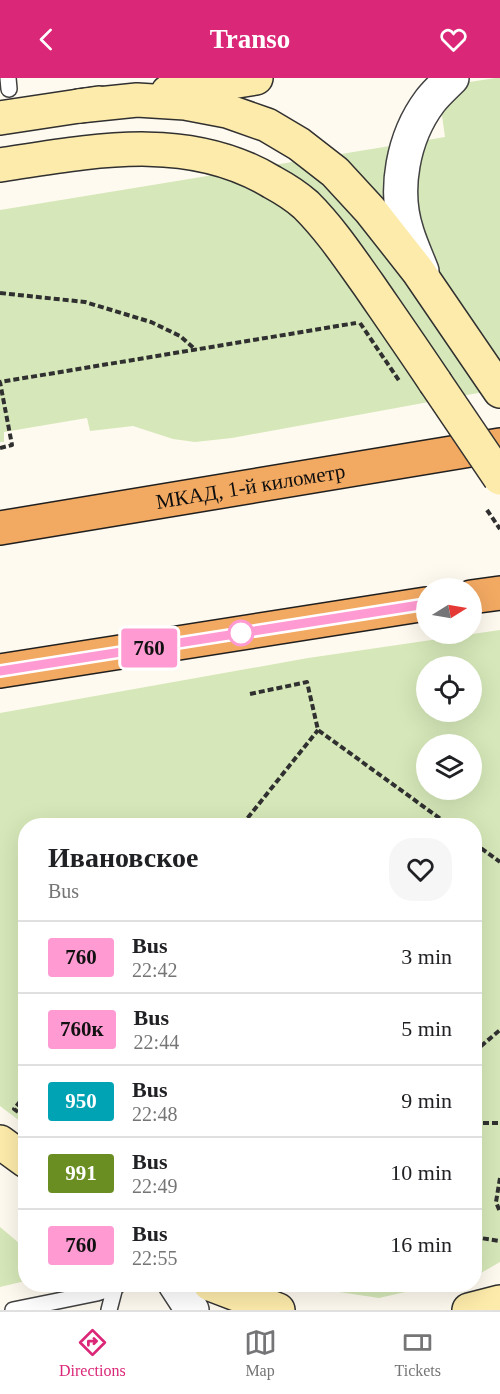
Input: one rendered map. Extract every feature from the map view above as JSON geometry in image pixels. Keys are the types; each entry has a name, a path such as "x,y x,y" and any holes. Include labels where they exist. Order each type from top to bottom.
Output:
{"highway":[{"name":"МКАД, 1-й километр","path":"0,528 500,445"},
{"path":"482,595 500,593"},
{"path":"0,671 416,606"}],"main road":[{"path":"79,106 256,78"},
{"path":"6,95 79,106 137,100 185,103 227,111 267,125 299,144 334,172 370,210 418,272 500,391"},
{"path":"0,165 86,152 138,148 222,159 254,171 281,187 304,203 334,236 500,478"},
{"path":"0,1142 18,1155"},
{"path":"231,1292 278,1310"},
{"path":"469,1310 500,1302"}],"street":[{"path":"442,306 422,270 406,231 399,194 404,159 414,128 430,100 452,78"},
{"path":"180,1292 192,1310"},
{"path":"489,1310 500,1302"}],"lane":[{"path":"13,1310 100,1292"},
{"path":"109,1310 116,1292"}],"path":[{"path":"0,292 85,302 151,322 180,336 196,350"},
{"path":"0,448 12,445 0,382 360,323 354,314"},
{"path":"250,694 307,682 318,730 439,818"},
{"path":"248,818 318,730"},
{"path":"482,849 500,862"},
{"path":"482,1045 500,1030"},
{"path":"14,1109 18,1104"},
{"path":"482,1123 500,1123"},
{"path":"500,1178 496,1202 500,1212"},
{"path":"482,1238 500,1241"}],"green space":[{"path":"500,78 500,389 232,438 195,442 173,439 133,426 90,431 87,418 4,432 4,442 0,442 0,210 445,137 438,87"},
{"path":"500,630 500,1262 482,1272 482,818 18,818 18,1120 0,1106 0,713 308,658 416,642 482,644 482,633"},
{"path":"0,1227 18,1242 18,1283 0,1287"},
{"path":"339,1292 405,1292 379,1298"}],"bus line":[{"name":"760","path":"0,671 416,606"}]}
